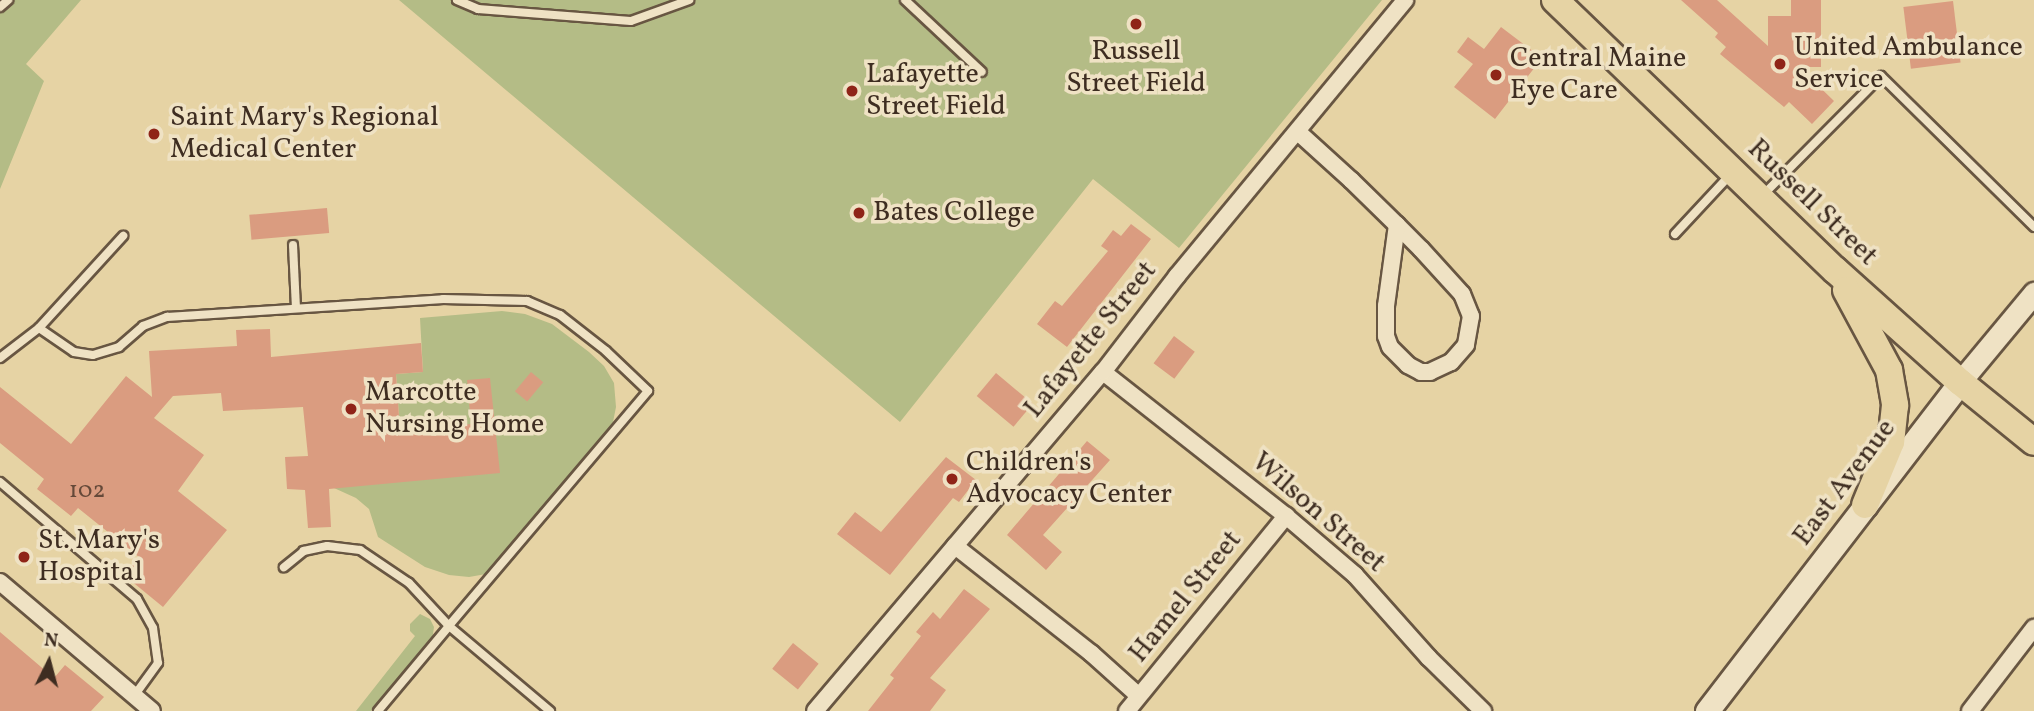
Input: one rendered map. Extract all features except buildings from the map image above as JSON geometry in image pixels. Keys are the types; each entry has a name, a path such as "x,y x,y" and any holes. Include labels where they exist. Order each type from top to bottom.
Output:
{"main road":[{"name":"Russell Street","path":"1555,0 1835,271 1960,382 2034,442"},
{"path":"1835,271 1889,369 1895,405 1891,442 1865,505"},
{"name":"East Avenue","path":"1707,711 1960,382"}],"street":[{"name":"Lafayette Street","path":"815,711 1103,372 1177,276 1405,0"},
{"path":"1298,132 1397,225 1462,293 1471,316 1466,345 1441,369 1421,372 1408,365 1390,347 1386,306 1397,225"},
{"name":"East Avenue","path":"1960,382 2034,293"},
{"name":"Wilson Street","path":"1103,372 1286,516 1355,575 1429,658 1483,711"},
{"name":"Hamel Street","path":"1126,711 1286,516"},
{"path":"955,546 1091,653 1139,696"},
{"path":"0,582 152,711"},
{"path":"1969,711 2034,628"}],"lane":[{"path":"0,7 8,0"},
{"path":"457,0 478,9 631,21 689,0"},
{"path":"905,0 982,72"},
{"path":"1760,198 1881,76 2034,227"},
{"path":"1675,234 1733,172"},
{"path":"0,358 39,328 123,236"},
{"path":"293,245 296,308"},
{"path":"39,328 74,352 93,355 119,347 143,326 167,317 443,299 527,301 560,315 606,351 648,391 378,711"},
{"path":"0,482 137,599 153,628 158,663 134,696"},
{"path":"284,567 304,551 327,546 360,550 414,589 449,626 550,711"}],"green space":[{"path":"0,0 81,0 26,64 44,81 0,189"},
{"name":"Bates College","path":"399,0 1382,0 1179,248 1093,179 900,422"},
{"path":"502,311 525,314 552,324 604,366 614,383 616,407 613,422 594,449 486,574 469,577 449,575 425,567 378,537 369,509 356,498 334,488 400,430 396,374 423,372 420,318"},
{"path":"420,614 430,619 434,627 432,641 371,711 356,711 415,636 410,631 410,624"}],"place":[{"name":"Russell Street Field","path":"1136,24"},
{"name":"United Ambulance Service","path":"1780,64"},
{"name":"Central Maine Eye Care","path":"1496,75"},
{"name":"Lafayette Street Field","path":"852,91"},
{"name":"Saint Mary's Regional Medical Center","path":"154,134"},
{"name":"Bates College","path":"859,213"},
{"name":"Marcotte Nursing Home","path":"351,409"},
{"name":"Children's Advocacy Center","path":"952,479"},
{"name":"St. Mary's Hospital","path":"24,557"}]}
